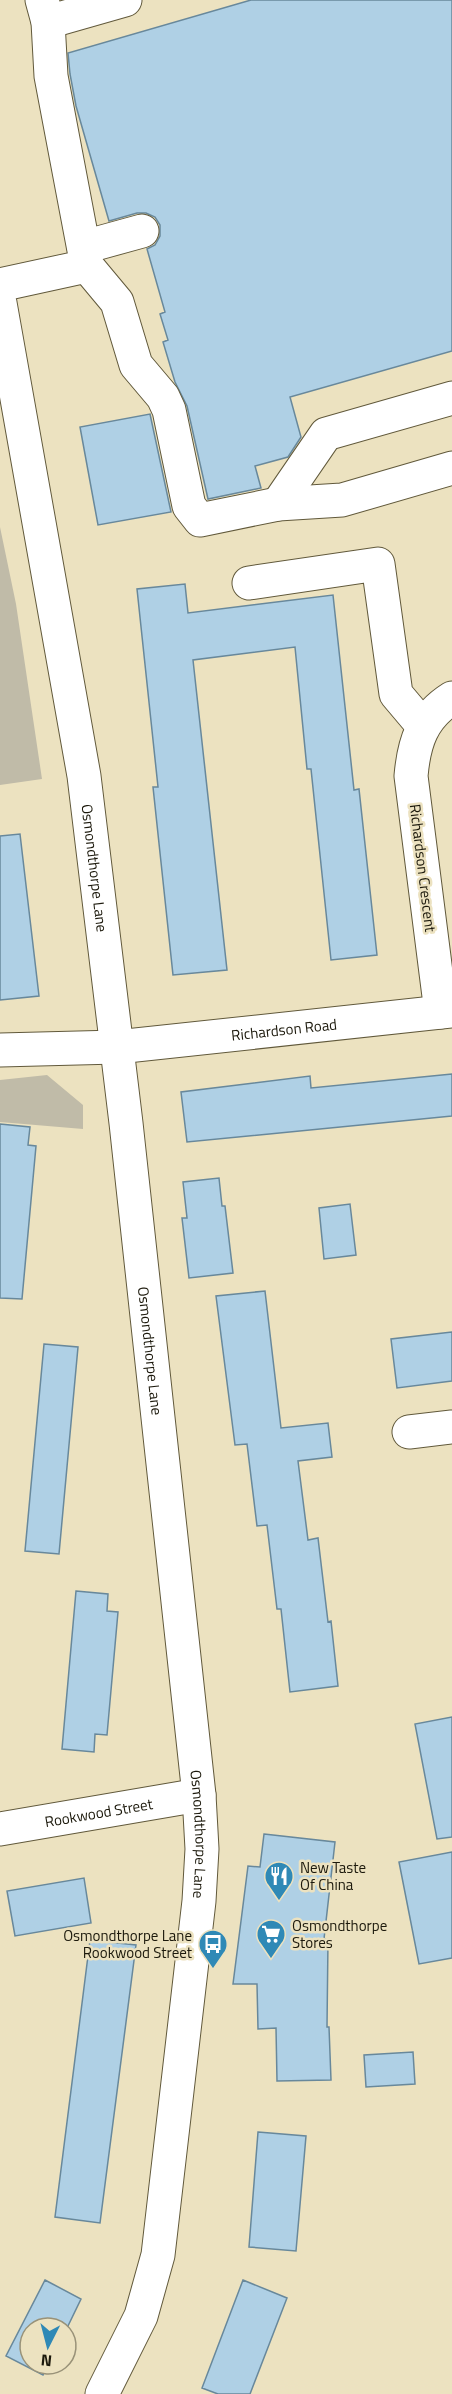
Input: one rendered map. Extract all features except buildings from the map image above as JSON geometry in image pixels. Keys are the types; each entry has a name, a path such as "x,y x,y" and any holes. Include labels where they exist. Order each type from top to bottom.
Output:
{"street":[{"path":"125,0 45,11 51,76 85,256 117,302 136,365 163,397 166,404 189,506 200,520 278,504 342,500 452,468"},
{"path":"0,285 85,256 142,231"},
{"name":"Osmondthorpe Lane","path":"0,303 84,776 117,1047 199,1795 202,1849 199,1901 158,2255 141,2316 102,2394"},
{"path":"278,504 326,434 452,398"},
{"path":"249,583 378,564 396,694 423,726"},
{"name":"Richardson Crescent","path":"447,1012 411,776 413,750 423,726 440,706 452,698"},
{"name":"Richardson Road","path":"0,1050 117,1047 447,1012"},
{"path":"409,1432 452,1427"},
{"name":"Rookwood Street","path":"0,1829 199,1795"}],"shaded area":[{"path":"0,527 16,604 42,779 0,785"},
{"path":"47,1075 83,1105 83,1129 0,1122 0,1080"}],"place":[{"name":"New Taste Of China","path":"279,1902"},
{"name":"Osmondthorpe Stores","path":"271,1960"},
{"name":"Osmondthorpe Lane Rookwood Street","path":"213,1970"}]}
